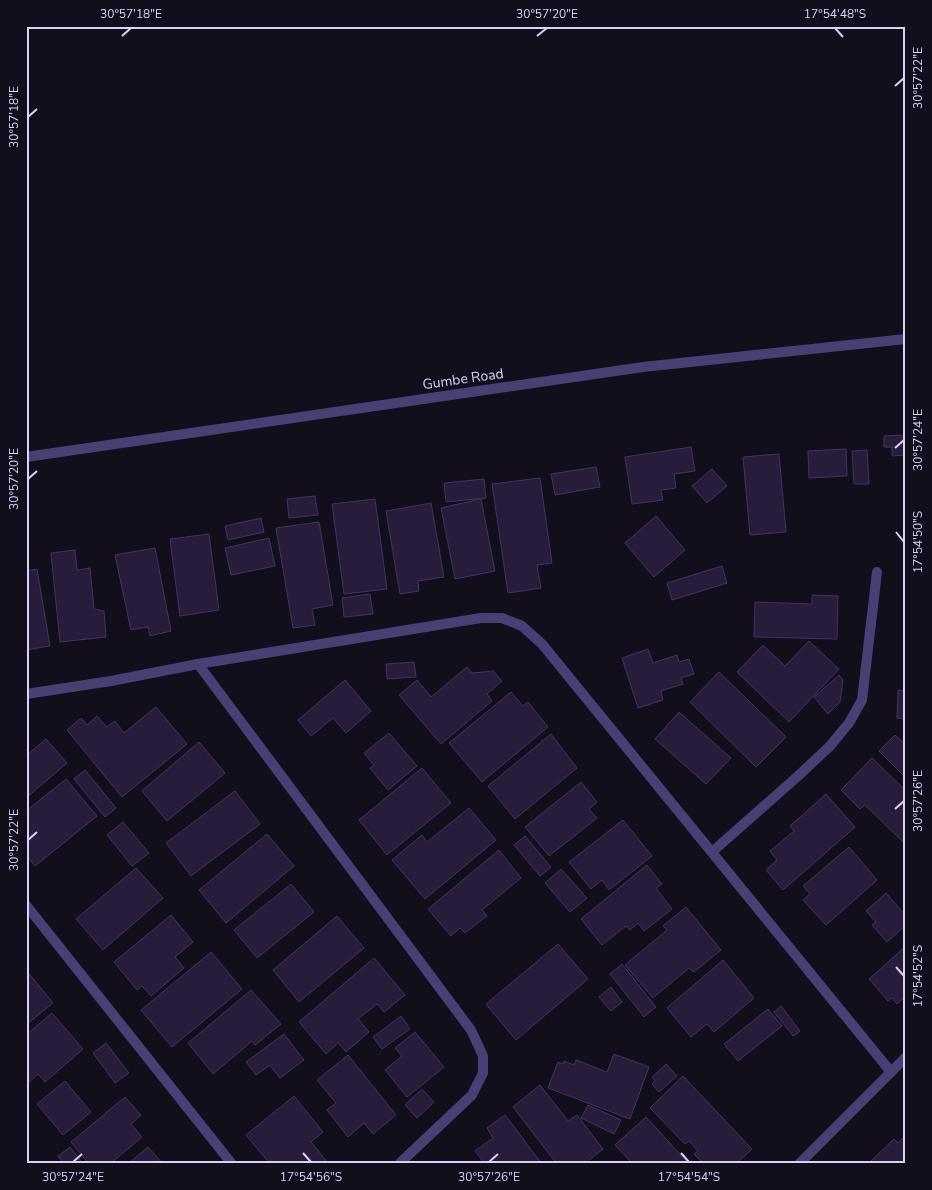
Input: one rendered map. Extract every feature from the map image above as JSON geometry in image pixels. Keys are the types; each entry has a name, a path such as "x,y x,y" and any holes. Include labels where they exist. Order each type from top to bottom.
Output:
{"street":[{"name":"Gumbe Road","path":"26,456 643,367 906,339"},
{"path":"712,852 830,746 849,723 862,700 877,572"},
{"path":"26,694 481,618 502,618 522,626 542,644 891,1072"},
{"path":"198,664 471,1030 483,1056 483,1074 472,1095 399,1164"},
{"path":"26,905 232,1164"},
{"path":"799,1164 906,1057"}],"building":[{"path":"906,435 906,455 892,456 892,447 884,447 884,436"},
{"path":"691,447 695,471 674,474 676,488 661,490 663,500 632,504 625,457"},
{"path":"846,449 847,476 809,478 808,451"},
{"path":"867,450 869,484 854,484 852,451"},
{"path":"779,454 786,532 750,535 743,457"},
{"path":"596,467 600,487 555,495 551,474"},
{"path":"712,469 727,486 707,503 692,486"},
{"path":"540,478 552,563 537,565 541,588 508,593 492,484"},
{"path":"484,479 486,498 446,502 444,483"},
{"path":"315,496 318,515 289,518 287,499"},
{"path":"375,499 387,589 344,594 332,504"},
{"path":"481,499 495,571 455,579 441,508"},
{"path":"431,503 444,577 418,581 419,591 400,594 386,511"},
{"path":"656,516 685,550 654,577 625,543"},
{"path":"261,518 264,532 228,540 225,526"},
{"path":"319,522 333,605 312,609 315,625 293,628 276,528"},
{"path":"209,534 219,610 180,616 170,539"},
{"path":"269,538 275,566 231,575 225,548"},
{"path":"155,548 171,631 150,636 148,627 131,630 115,555"},
{"path":"75,550 77,570 90,568 94,609 104,611 106,637 60,642 51,553"},
{"path":"722,566 727,583 672,600 667,583"},
{"path":"37,569 50,646 26,650 26,571"},
{"path":"370,594 373,614 344,617 342,598"},
{"path":"812,595 838,596 837,639 754,637 755,602 812,604"},
{"path":"809,641 839,669 789,722 737,672 763,645 785,666"},
{"path":"648,649 653,663 677,655 679,662 689,659 694,674 681,678 683,684 661,691 663,700 638,708 622,658"},
{"path":"414,662 416,677 387,679 386,664"},
{"path":"467,667 472,673 493,671 502,681 487,694 492,701 441,744 399,695 417,680 431,697"},
{"path":"719,672 786,737 756,767 690,702"},
{"path":"839,675 843,680 840,702 828,714 814,697"},
{"path":"345,680 371,711 346,733 333,718 311,736 298,720"},
{"path":"898,690 906,691 906,719 897,718"},
{"path":"511,692 523,706 528,702 548,727 482,782 449,743"},
{"path":"156,707 187,744 122,797 67,730 81,718 87,725 97,716 107,727 115,721 124,733"},
{"path":"679,712 731,758 706,784 655,739"},
{"path":"389,733 417,766 388,790 370,768 374,765 364,753"},
{"path":"551,734 577,768 515,819 488,786"},
{"path":"895,735 906,745 906,778 879,751"},
{"path":"46,739 67,763 26,798 26,756"},
{"path":"199,742 225,773 167,821 142,791"},
{"path":"872,758 906,791 906,839 903,842 865,805 860,809 841,790"},
{"path":"422,768 451,803 387,855 359,820"},
{"path":"85,770 116,808 105,817 74,779"},
{"path":"66,779 97,816 35,866 26,855 26,811"},
{"path":"581,782 597,802 589,809 597,818 549,856 525,827"},
{"path":"235,791 260,824 191,876 166,843"},
{"path":"826,794 855,827 783,890 766,870 777,860 770,851 794,831 790,826"},
{"path":"469,808 496,840 425,899 392,860 422,835 427,842"},
{"path":"623,820 652,856 609,890 602,880 591,889 569,862"},
{"path":"123,822 149,853 132,866 107,835"},
{"path":"267,834 294,866 226,923 199,890"},
{"path":"525,836 551,867 540,876 514,845"},
{"path":"849,847 877,880 826,925 803,900 810,894 803,886"},
{"path":"499,850 521,878 482,910 487,916 465,933 460,928 451,936 428,909"},
{"path":"647,865 662,884 656,888 672,909 644,931 638,923 630,930 626,926 602,945 581,919"},
{"path":"136,868 163,898 103,950 76,919"},
{"path":"561,869 587,898 570,912 545,883"},
{"path":"291,884 314,912 257,958 234,930"},
{"path":"886,893 906,916 906,925 887,942 872,925 876,922 866,911"},
{"path":"686,907 721,950 694,972 689,968 653,998 625,965 667,930 663,926"},
{"path":"171,915 193,942 175,957 184,968 151,996 142,986 137,990 114,962"},
{"path":"337,916 364,948 299,1002 273,970"},
{"path":"558,944 588,979 516,1040 486,1004"},
{"path":"906,946 906,996 897,1004 892,998 888,1001 869,979"},
{"path":"211,952 242,989 172,1047 141,1010"},
{"path":"374,958 405,995 384,1012 377,1004 358,1019 369,1032 346,1052 338,1043 326,1054 299,1022"},
{"path":"723,960 754,998 714,1032 707,1024 691,1037 667,1008"},
{"path":"622,964 656,1007 644,1017 610,974"},
{"path":"26,970 53,1003 26,1025"},
{"path":"611,987 622,1002 611,1011 599,997"},
{"path":"251,990 281,1024 255,1045 252,1041 213,1074 188,1043"},
{"path":"781,1006 800,1031 793,1036 774,1012"},
{"path":"768,1009 782,1026 738,1061 724,1044"},
{"path":"52,1013 83,1049 45,1082 38,1074 26,1085 26,1035"},
{"path":"401,1016 410,1029 382,1049 373,1037"},
{"path":"415,1032 444,1067 407,1097 385,1070 402,1056 395,1048"},
{"path":"284,1034 304,1060 280,1078 270,1065 256,1075 246,1062"},
{"path":"106,1043 129,1073 115,1083 93,1053"},
{"path":"614,1054 649,1067 630,1119 548,1088 558,1062 563,1064 564,1061 574,1065 576,1060 607,1072"},
{"path":"348,1055 396,1115 373,1134 364,1123 348,1137 327,1110 336,1103 317,1080"},
{"path":"666,1064 677,1076 659,1092 652,1084 655,1081 652,1077"},
{"path":"683,1076 752,1149 736,1164 704,1164 694,1154 698,1151 689,1141 685,1144 650,1108"},
{"path":"65,1081 91,1112 63,1135 37,1104"},
{"path":"540,1085 568,1121 577,1115 603,1149 587,1162 589,1164 557,1164 513,1107"},
{"path":"422,1089 434,1102 417,1118 405,1105"},
{"path":"294,1096 323,1132 311,1142 329,1164 270,1164 246,1135"},
{"path":"125,1097 141,1115 131,1124 142,1137 110,1164 89,1164 71,1142"},
{"path":"588,1105 621,1120 614,1134 581,1118"},
{"path":"505,1115 542,1164 485,1164 475,1151 493,1138 487,1128"},
{"path":"646,1117 689,1164 626,1164 630,1161 615,1145"},
{"path":"904,1137 906,1140 906,1164 869,1163 894,1139 898,1143"},
{"path":"70,1147 83,1164 64,1164 58,1156"},
{"path":"148,1147 163,1164 128,1164"}]}
